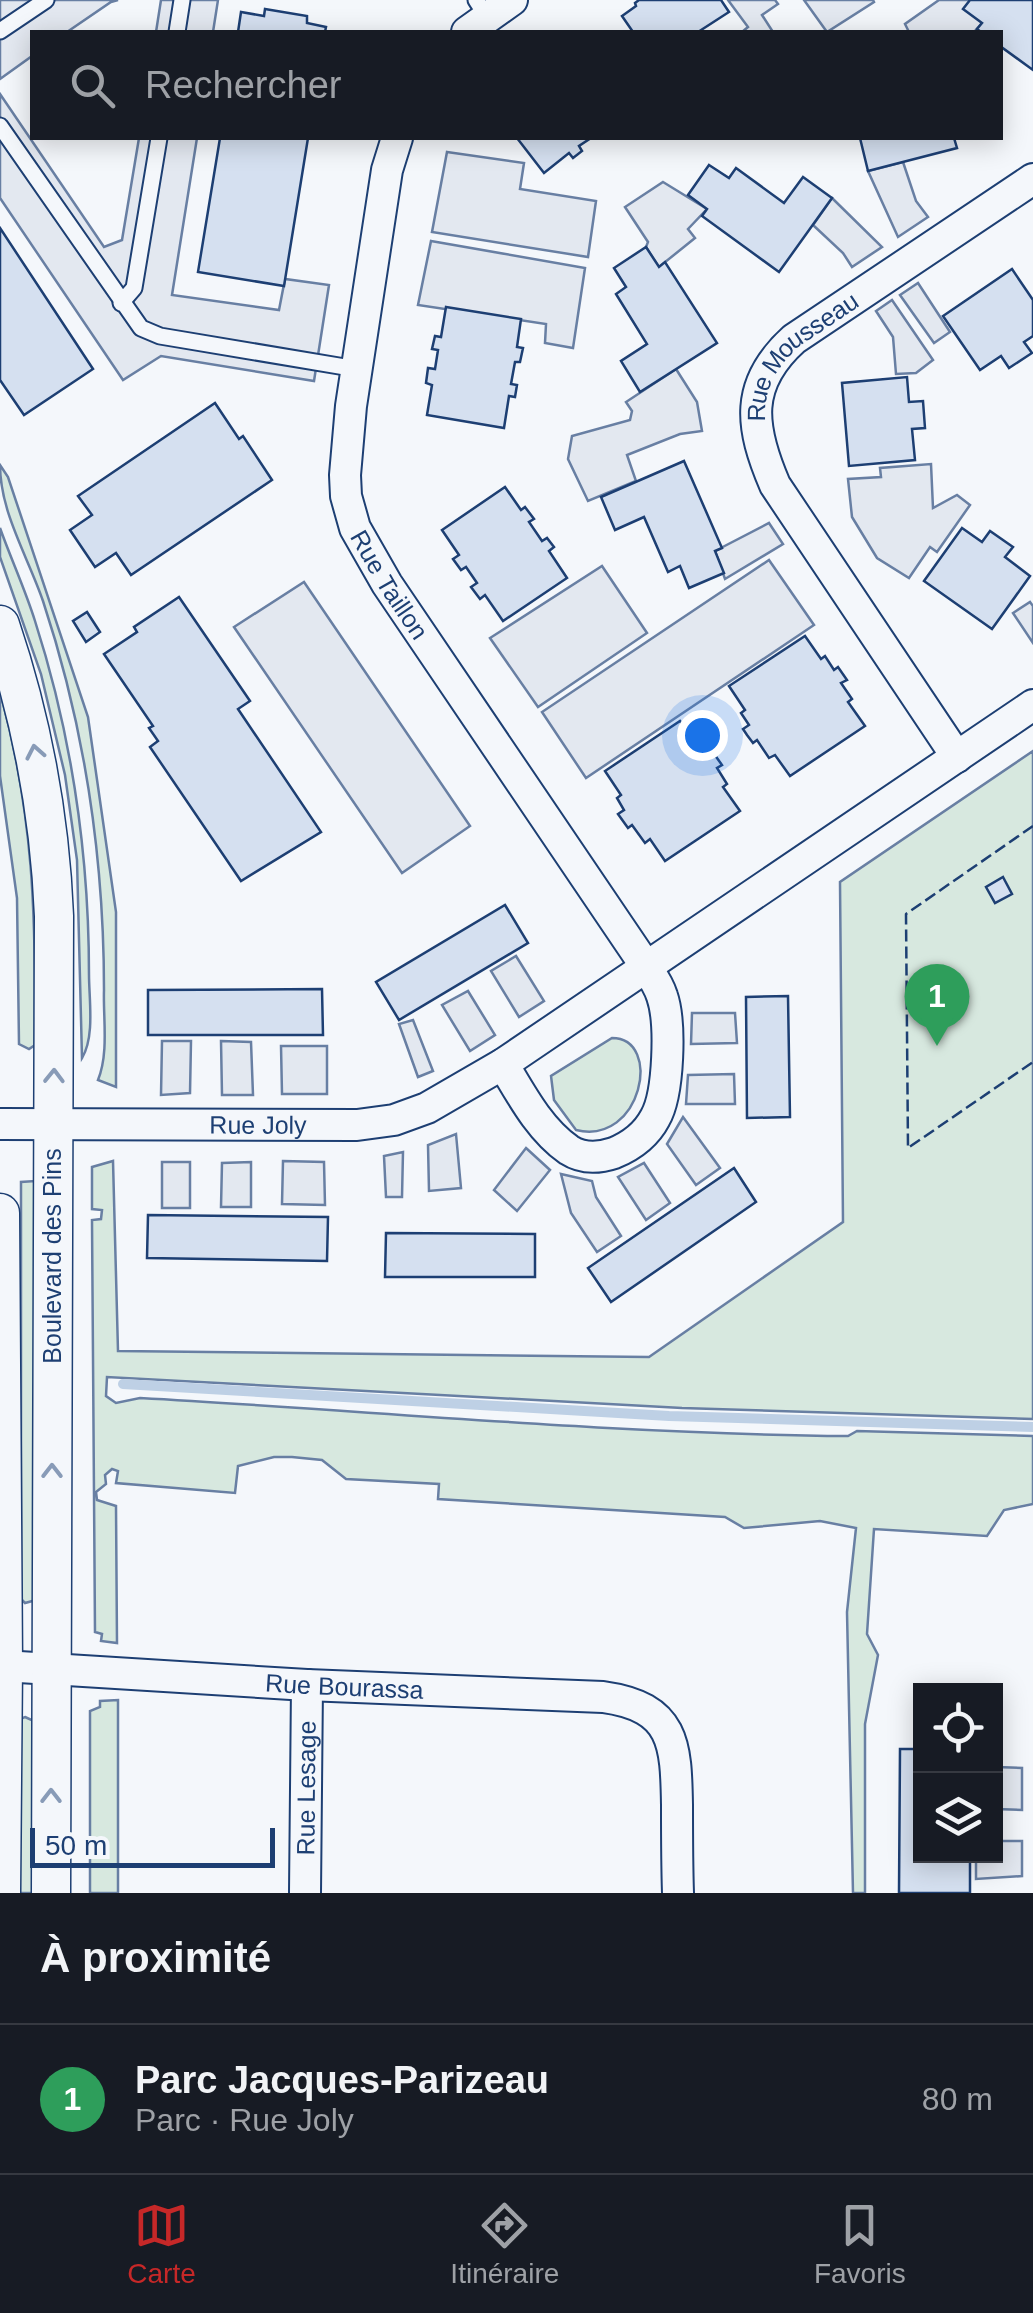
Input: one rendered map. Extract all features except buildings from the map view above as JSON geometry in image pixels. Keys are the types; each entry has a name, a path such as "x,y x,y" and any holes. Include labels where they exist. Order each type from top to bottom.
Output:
{"street":[{"name":"Rue Taillon","path":"396,140 387,170 357,368 345,475 350,515 365,549 647,968"},
{"name":"Rue Mousseau","path":"957,757 775,485 756,435 756,405 769,366 794,339 1033,179"},
{"name":"Boulevard des Pins","path":"0,626 29,724 50,842 56,970 50,1893"},
{"name":"Rue Joly","path":"0,1124 376,1122 411,1115 442,1102 503,1064 1033,705"},
{"path":"503,1064 534,1114 578,1154 599,1156 635,1142 656,1117 666,1068 667,1015 659,987 647,968"},
{"name":"Boulevard des Pins","path":"0,1213 1,1893"},
{"name":"Rue Bourassa","path":"2,1666 617,1699 648,1711 670,1737 676,1767 678,1893"},
{"name":"Rue Lesage","path":"305,1893 307,1685"}],"lane":[{"path":"0,31 46,0"},
{"path":"177,30 182,0"},
{"path":"0,126 142,328 160,336 357,368"},
{"path":"121,303 134,288 159,140"}],"shaded area":[{"path":"0,0 118,0 70,30 30,30 30,57 0,79"},
{"path":"161,0 218,0 213,30 156,30"},
{"path":"728,0 775,0 778,4 762,15 772,30 744,30 748,27"},
{"path":"804,0 873,0 830,30 826,30"},
{"path":"939,0 969,0 982,23 976,30 908,30 905,24"},
{"path":"0,94 104,247 122,240 139,140 197,140 172,295 279,310 285,279 329,285 314,381 161,356 123,380 0,198"},
{"path":"447,152 524,163 520,189 596,201 588,257 432,232"},
{"path":"903,162 916,201 928,217 898,237 868,171"},
{"path":"663,182 707,209 688,229 695,238 659,267 625,207"},
{"path":"832,198 882,247 852,267 813,225"},
{"path":"431,241 585,268 573,348 545,343 546,324 418,305"},
{"path":"918,283 950,332 934,343 900,295"},
{"path":"892,300 933,360 916,373 896,374 893,337 876,311"},
{"path":"676,369 697,402 702,431 680,434 627,455 636,481 588,501 568,459 572,436 630,420 632,411 626,402"},
{"path":"931,464 933,508 957,495 970,505 937,552 930,547 909,578 877,558 852,517 848,479 881,477 880,468"},
{"path":"0,465 8,477 88,717 116,912 116,1087 98,1080 104,1047 103,940 96,842 81,745 58,649 5,500"},
{"path":"769,523 783,544 725,579 715,551"},
{"path":"0,528 48,664 76,796 86,885 90,1006 89,1040 82,1058 77,860 65,775 41,674 0,557"},
{"path":"769,560 814,625 586,778 542,712"},
{"path":"602,566 647,633 538,707 490,638"},
{"path":"304,582 470,826 402,873 234,627"},
{"path":"1030,602 1033,606 1033,643 1013,613"},
{"path":"0,692 20,781 31,867 35,1045 29,1049 19,1044 17,898 0,776"},
{"path":"1033,751 1033,1419 682,1408 107,1377 106,1396 116,1403 140,1398 582,1427 759,1434 848,1436 857,1431 1033,1436 1033,1504 1004,1510 987,1536 874,1529 867,1634 878,1655 865,1724 865,1893 853,1893 847,1612 856,1528 820,1521 744,1528 725,1517 438,1499 439,1484 346,1479 322,1460 292,1457 238,1466 235,1493 116,1483 118,1471 112,1469 105,1475 106,1484 96,1492 97,1500 116,1506 117,1643 101,1641 102,1634 95,1632 92,1220 101,1219 102,1210 92,1209 92,1167 113,1161 118,1351 649,1357 843,1222 840,882"},
{"path":"516,956 544,1001 519,1017 491,971"},
{"path":"468,991 495,1035 470,1051 442,1005"},
{"path":"692,1013 735,1013 737,1043 691,1044"},
{"path":"413,1020 433,1071 418,1077 399,1024"},
{"path":"612,1038 628,1043 637,1055 638,1090 630,1108 617,1122 599,1131 576,1130 554,1100 551,1076"},
{"path":"162,1041 191,1041 190,1093 161,1095"},
{"path":"221,1041 251,1042 253,1095 222,1095"},
{"path":"281,1046 327,1046 327,1094 282,1094"},
{"path":"734,1074 735,1104 686,1104 688,1075"},
{"path":"683,1117 720,1168 696,1185 667,1144"},
{"path":"456,1134 461,1188 429,1191 428,1145"},
{"path":"526,1148 550,1170 517,1211 494,1190"},
{"path":"403,1152 402,1197 386,1197 384,1156"},
{"path":"283,1161 324,1162 325,1205 282,1204"},
{"path":"162,1162 190,1162 190,1208 162,1208"},
{"path":"251,1162 251,1207 221,1207 222,1163"},
{"path":"644,1163 670,1203 646,1220 618,1177"},
{"path":"561,1174 592,1181 596,1197 621,1236 597,1252 571,1213"},
{"path":"35,1181 36,1600 25,1603 21,1599 21,1182"},
{"path":"118,1700 118,1893 90,1893 90,1711 100,1707 100,1701"},
{"path":"20,1719 34,1721 34,1893 19,1893"},
{"path":"1003,1767 1022,1768 1022,1810 1003,1809"},
{"path":"1003,1841 1022,1841 1022,1876 976,1879 976,1863 1003,1863"}],"waterway":[{"path":"123,1384 669,1416 1033,1427"}],"fence":[{"path":"1033,826 906,914 908,1148 1033,1062"}],"place":[{"name":"Parc Jacques-Parizeau","path":"937,1046"}]}
